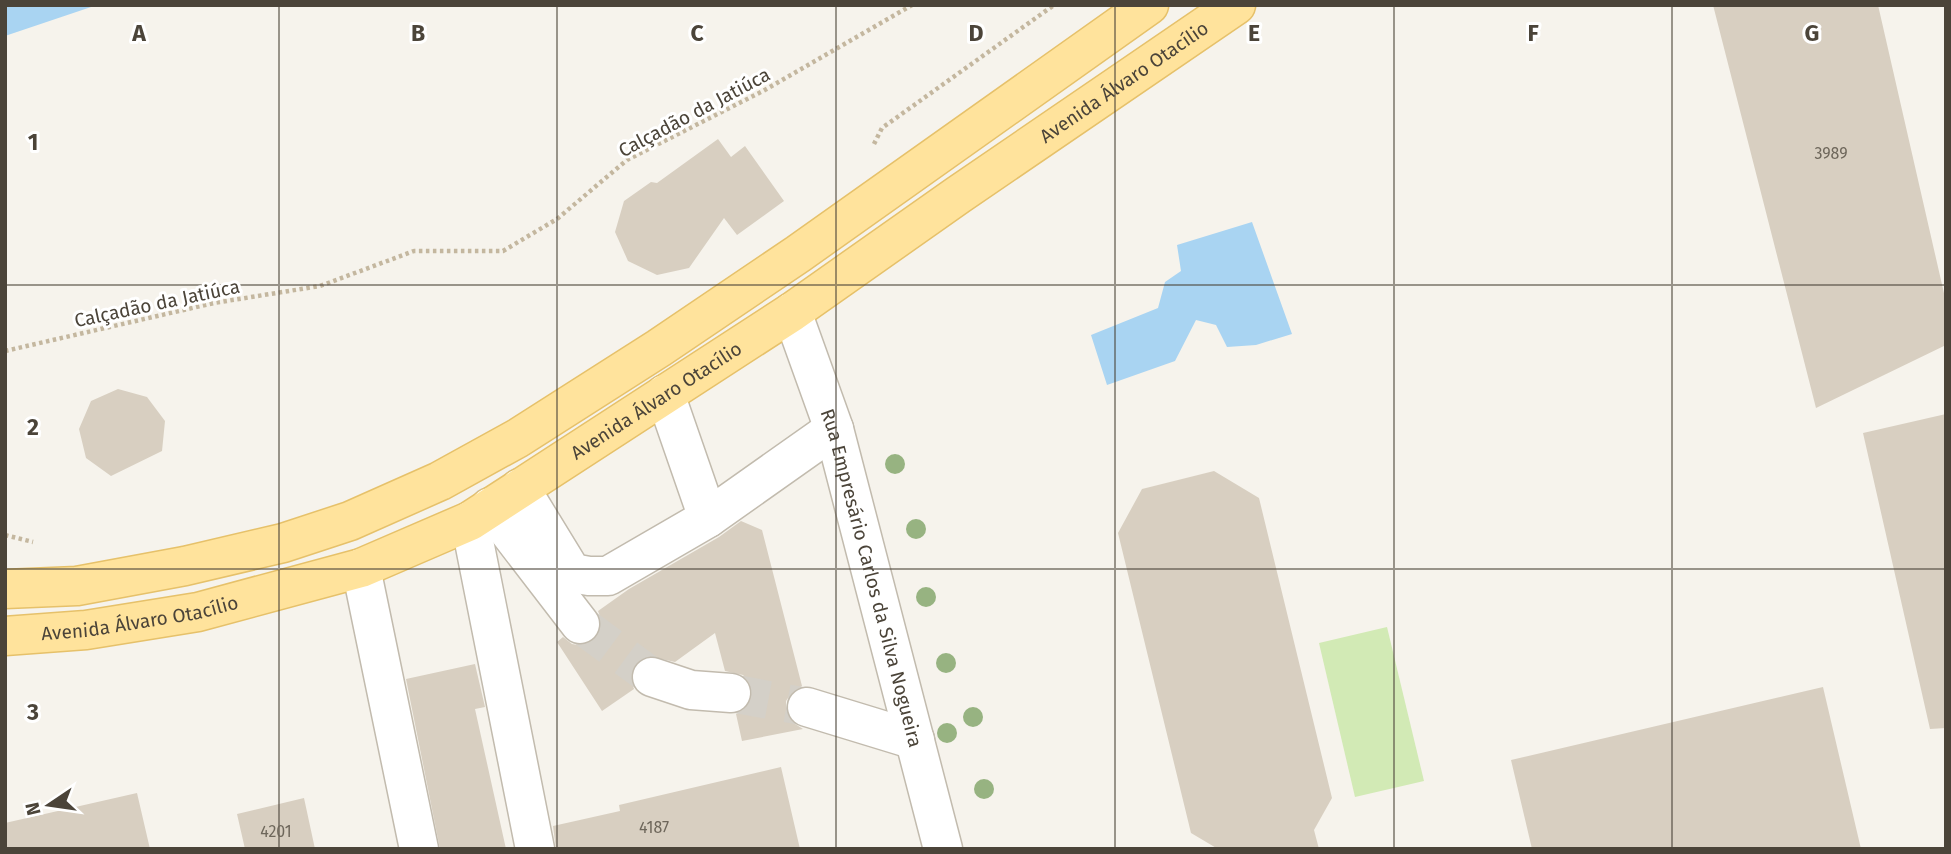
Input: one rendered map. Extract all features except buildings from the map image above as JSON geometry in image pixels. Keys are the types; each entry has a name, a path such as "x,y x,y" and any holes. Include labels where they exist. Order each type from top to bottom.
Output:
{"main road":[{"name":"Avenida Álvaro Otacílio","path":"5,589 77,586 186,566 283,543 350,521 440,481 518,438 659,348 798,254 1149,5"},
{"name":"Avenida Álvaro Otacílio","path":"5,636 86,630 198,612 361,568 493,505 792,312 1236,5"}],"street":[{"name":"Rua Empresário Carlos da Silva Nogueira","path":"792,312 834,429 943,849"},
{"path":"665,394 708,518"},
{"path":"493,505 572,573 608,576 708,518 834,429"},
{"path":"493,505 580,624"},
{"path":"493,505 535,849"},
{"path":"361,568 419,849"},
{"path":"652,677 691,690 731,693"},
{"path":"807,706 915,740"}],"path":[{"name":"Calçadão da Jatiúca","path":"5,351 214,303 320,286 414,251 503,251 557,219 627,160 763,92 912,5"},
{"path":"870,152 882,128 1054,5"},
{"path":"5,535 36,543"}],"green space":[{"path":"1387,627 1424,781 1355,797 1319,643"}],"water":[{"path":"5,5 97,5 5,36"},
{"path":"1252,222 1292,334 1256,345 1227,347 1216,325 1196,320 1175,361 1107,385 1091,335 1158,308 1165,282 1181,271 1177,245"}],"tunnel":[{"path":"580,624 652,677"},
{"path":"731,693 807,707"}]}
